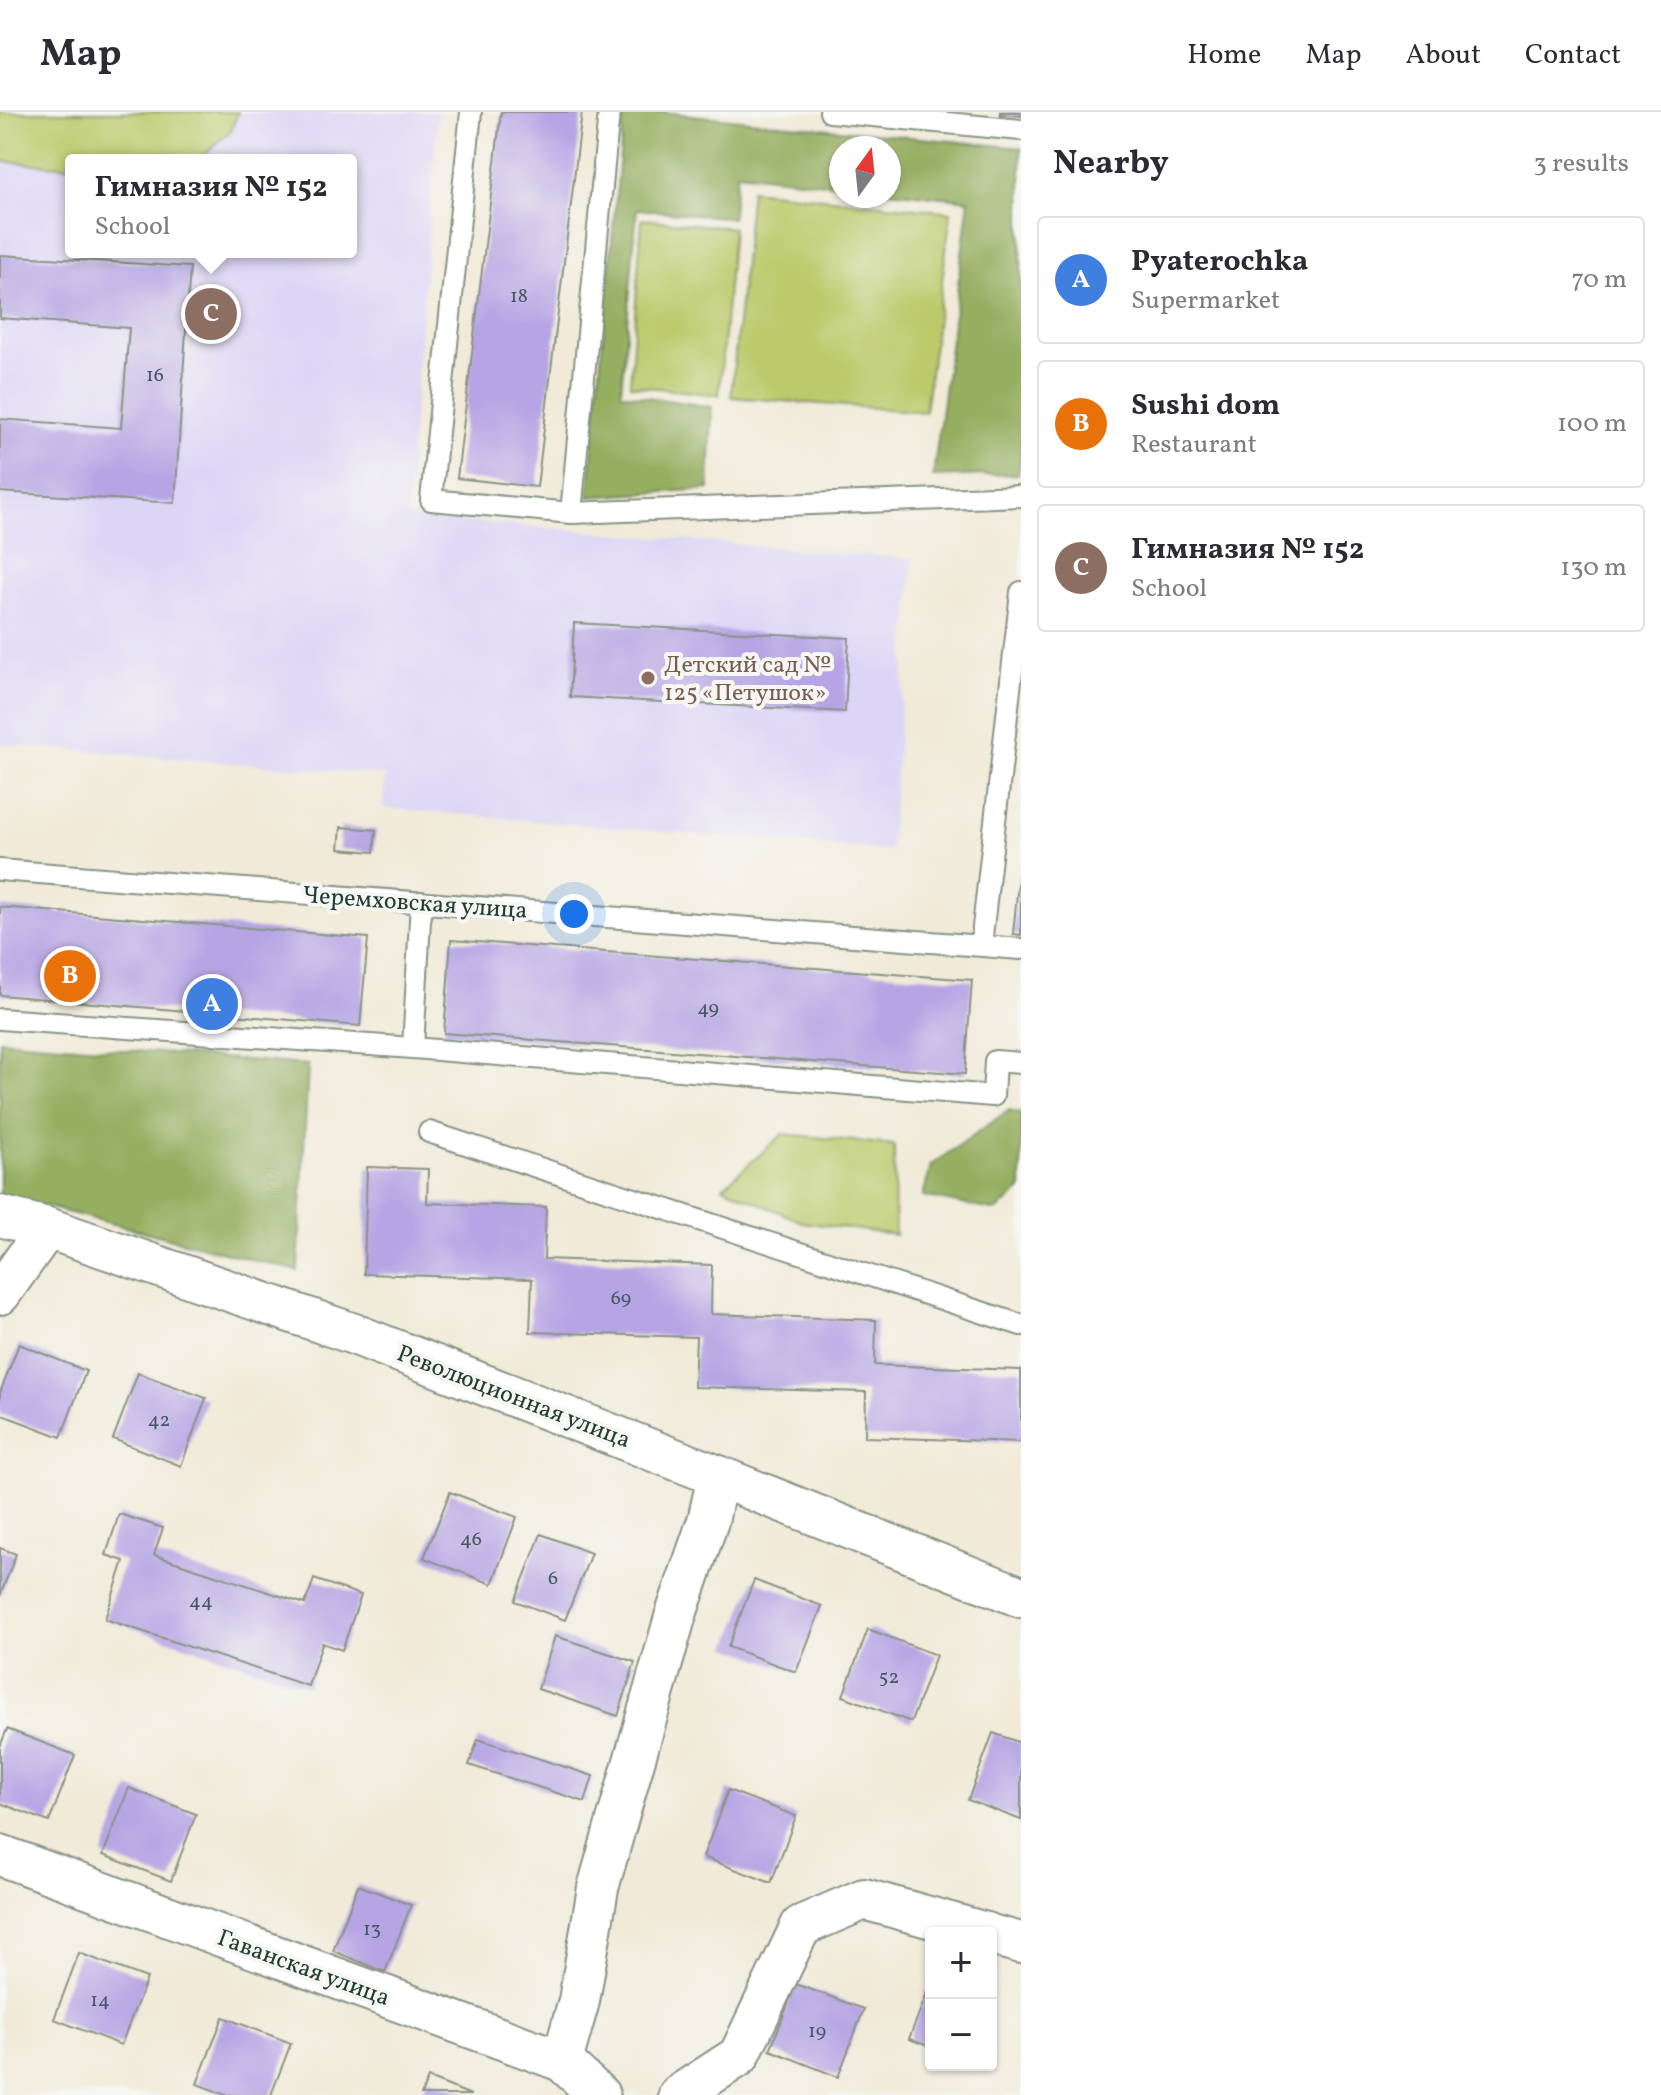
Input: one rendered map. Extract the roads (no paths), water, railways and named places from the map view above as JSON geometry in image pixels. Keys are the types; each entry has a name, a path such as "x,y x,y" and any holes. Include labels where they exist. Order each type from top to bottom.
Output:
{"street":[{"name":"Революционная улица","path":"0,1216 47,1228 354,1334 1021,1597"},
{"path":"0,1294 47,1228"},
{"path":"562,2061 579,2001 598,1888 676,1614 708,1521 718,1476"},
{"name":"Гаванская улица","path":"0,1855 562,2061 599,2095"},
{"path":"679,2095 739,2056 801,1926 864,1899 963,1927"},
{"path":"997,1936 1021,1943"}],"lane":[{"path":"471,112 431,500 571,513 1021,496"},
{"path":"571,513 609,112"},
{"path":"830,112 1021,130"},
{"path":"981,945 1021,592"},
{"name":"Черемховская улица","path":"0,870 1021,949"},
{"path":"413,1048 421,902"},
{"path":"0,1019 413,1048 993,1096 995,1061 1021,1063"},
{"path":"429,1132 1021,1325"}],"place":[{"name":"Гимназия № 152","path":"211,314"},
{"name":"Детский сад № 125 «Петушок»","path":"648,678"},
{"name":"Sushi dom","path":"70,976"},
{"name":"Pyaterochka","path":"212,1004"}]}
